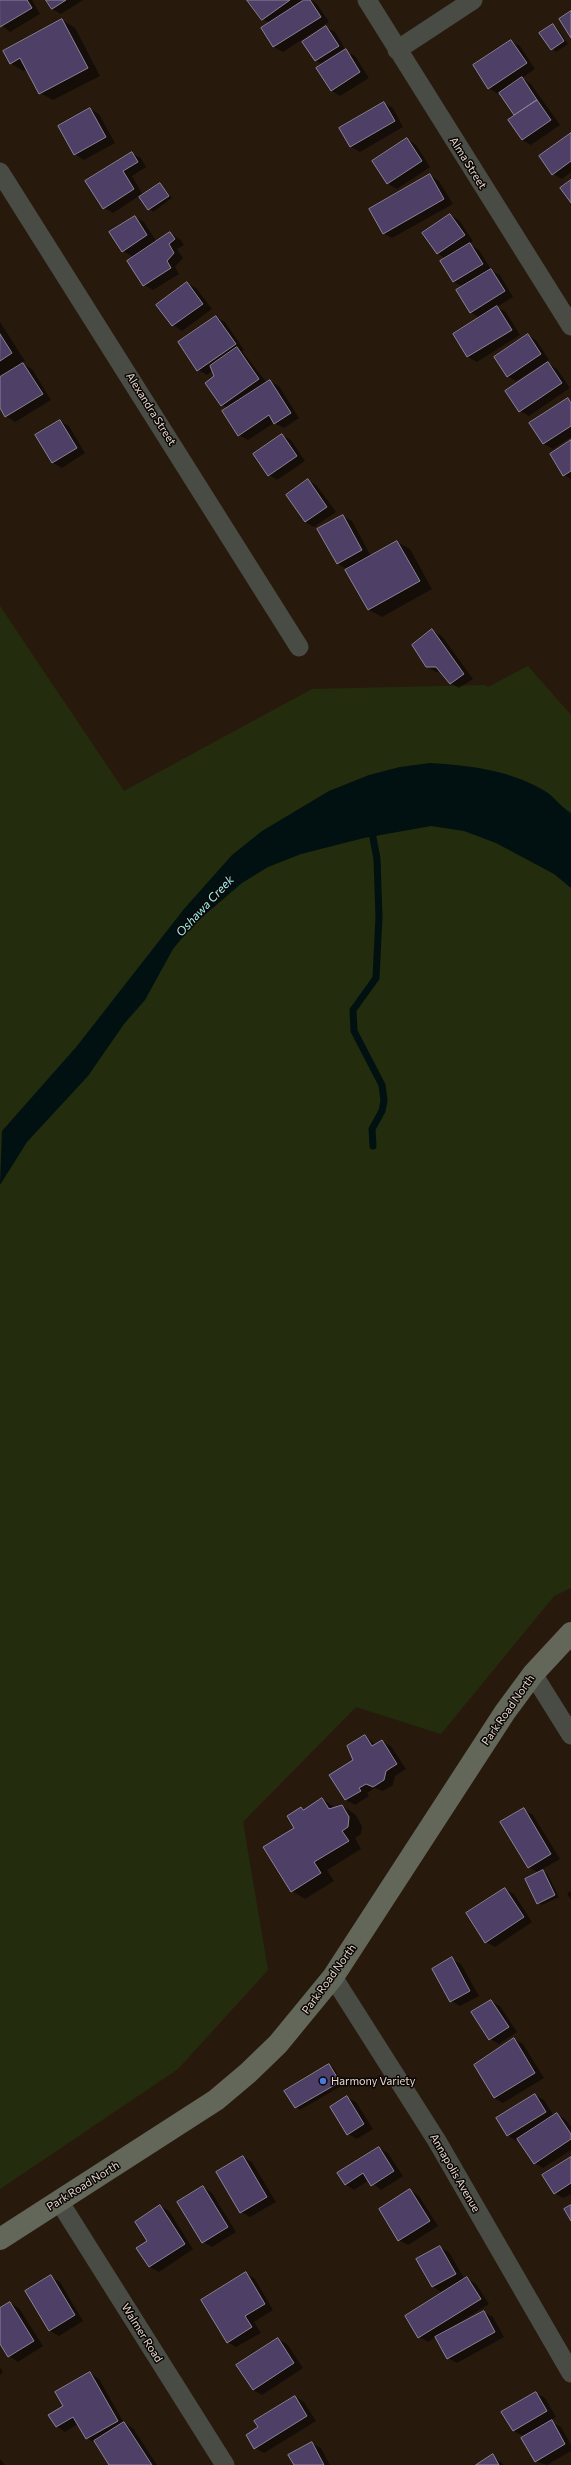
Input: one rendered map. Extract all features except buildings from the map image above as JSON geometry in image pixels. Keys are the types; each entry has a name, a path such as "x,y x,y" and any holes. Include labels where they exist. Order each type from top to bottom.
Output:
{"main road":[{"name":"Park Road North","path":"0,2239 181,2124 237,2082 278,2044 333,1977 505,1712 533,1674 571,1633"}],"street":[{"name":"Alma Street","path":"367,0 571,326"},
{"path":"397,50 473,0"},
{"name":"Alexandra Street","path":"0,172 299,647"},
{"path":"533,1674 571,1735"},
{"name":"Annapolis Avenue","path":"333,1977 437,2141 571,2373"},
{"name":"Walmer Road","path":"59,2201 225,2465"}],"green space":[{"path":"0,606 124,791 312,689 484,685 488,687 528,666 571,715 571,1588 554,1596 441,1734 356,1707 243,1822 268,1970 178,2069 0,2189"}],"water":[{"name":"Oshawa Creek","path":"430,763 461,765 491,770 521,779 548,793 571,813 571,888 554,874 496,843 464,831 431,826 364,838 301,854 268,867 242,883 194,924 173,949 145,1000 124,1024 88,1076 27,1142 0,1185 2,1131 77,1046 184,909 232,855 262,831 329,791 369,775 400,767"}],"waterway":[{"path":"371,827 377,859 379,917 376,978 353,1010 354,1031 382,1085 384,1101 382,1111 372,1129 373,1146"}],"place":[{"name":"Harmony Variety","path":"323,2081"}]}
